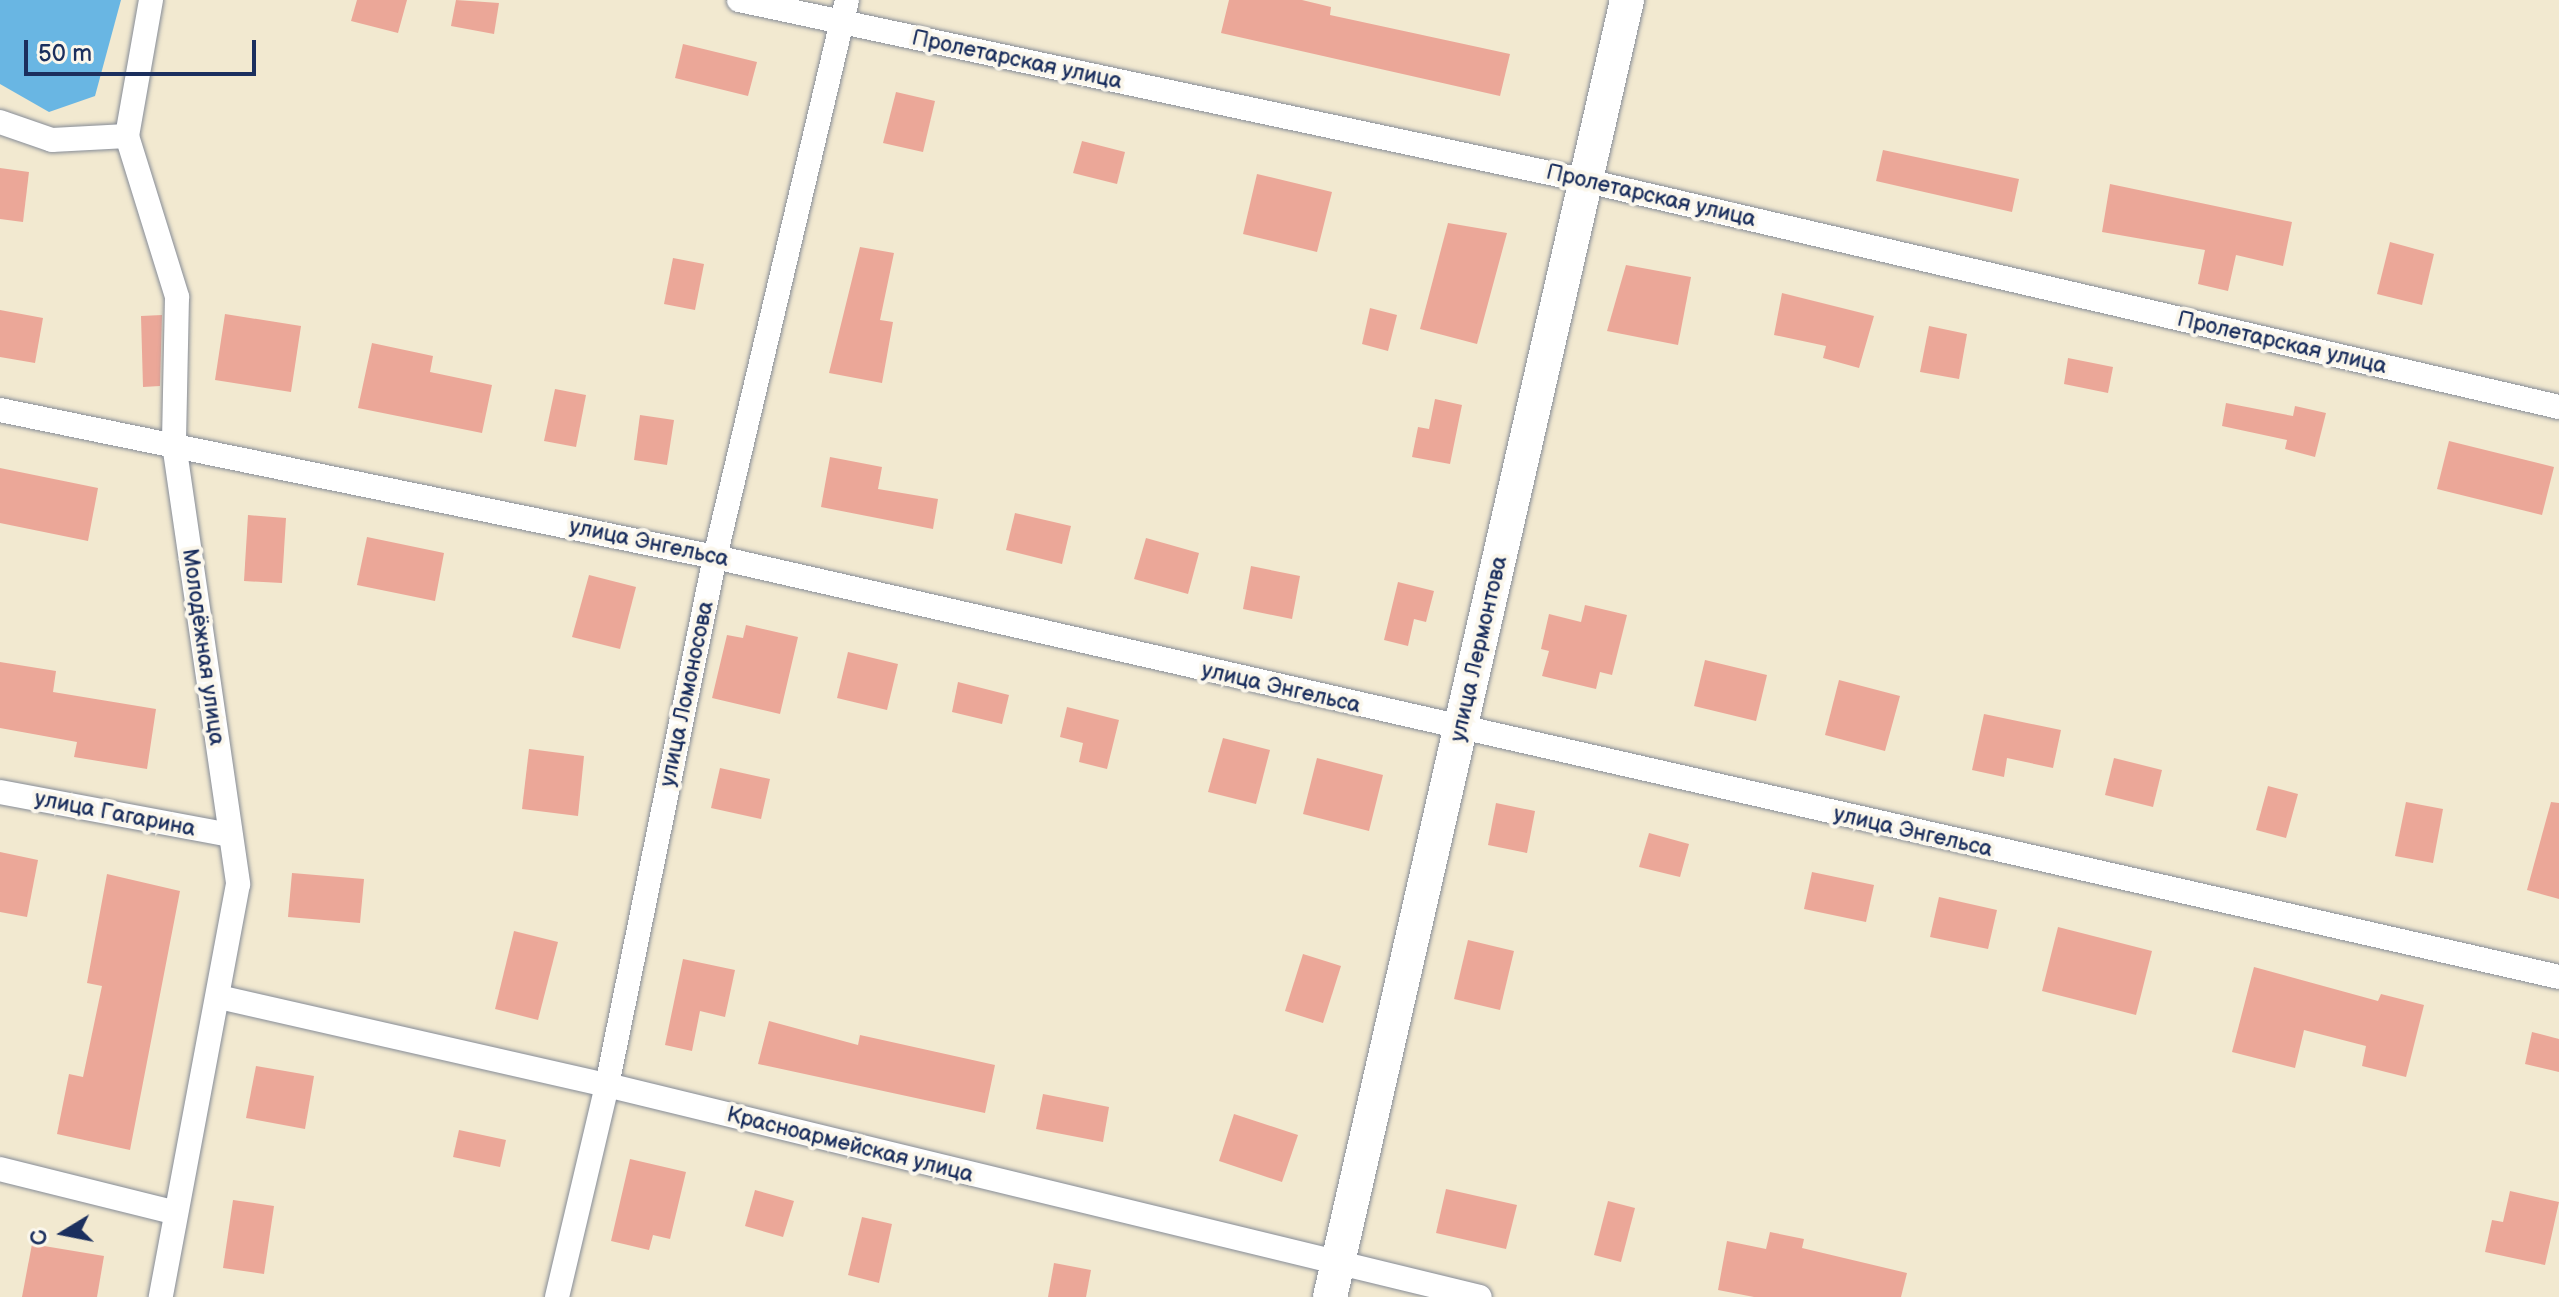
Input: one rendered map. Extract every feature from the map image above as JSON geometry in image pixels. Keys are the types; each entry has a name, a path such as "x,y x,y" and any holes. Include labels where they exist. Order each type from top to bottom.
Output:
{"street":[{"name":"Молодёжная улица","path":"151,0 127,136 177,297 174,444 238,884 161,1297"},
{"name":"Пролетарская улица","path":"739,0 844,12 2559,407"},
{"name":"улица Лермонтова","path":"1334,1281 1627,0"},
{"name":"улица Ломоносова","path":"557,1297 607,1085 715,557 844,12"},
{"path":"0,122 52,140 127,136"},
{"name":"улица Энгельса","path":"0,410 715,557 1461,730 2559,977"},
{"name":"улица Гагарина","path":"0,792 229,835"},
{"name":"Красноармейская улица","path":"219,997 607,1085 1334,1281 1480,1297"},
{"path":"0,1169 176,1213"}],"water":[{"path":"0,0 121,0 95,96 49,112 0,84"}],"building":[{"path":"357,0 407,0 398,33 351,21"},
{"path":"456,0 499,3 494,34 451,26"},
{"path":"1229,0 1302,0 1331,7 1330,15 1510,54 1500,96 1221,33"},
{"path":"683,44 757,62 748,96 675,78"},
{"path":"896,92 935,101 923,152 883,143"},
{"path":"1082,141 1125,152 1117,184 1073,173"},
{"path":"1883,150 2019,179 2012,212 1876,181"},
{"path":"0,168 29,172 23,222 0,219"},
{"path":"1257,174 1332,192 1317,252 1243,234"},
{"path":"2110,184 2292,222 2283,266 2236,255 2228,291 2198,284 2205,250 2102,232"},
{"path":"1448,223 1507,233 1477,344 1420,329"},
{"path":"2390,242 2434,254 2422,305 2377,294"},
{"path":"860,247 894,253 880,320 893,322 882,383 829,373"},
{"path":"673,258 704,264 695,310 664,304"},
{"path":"1626,265 1691,277 1678,345 1607,331"},
{"path":"1782,293 1874,316 1859,368 1823,358 1826,346 1774,335"},
{"path":"1370,308 1397,315 1388,351 1362,344"},
{"path":"0,310 43,318 35,363 0,357"},
{"path":"225,314 301,326 291,392 215,380"},
{"path":"162,315 160,386 143,387 141,316"},
{"path":"1929,326 1967,334 1959,379 1920,372"},
{"path":"372,343 433,356 430,372 492,385 482,433 358,408"},
{"path":"2068,358 2113,367 2108,393 2064,384"},
{"path":"555,389 586,395 576,447 544,441"},
{"path":"1435,399 1462,405 1450,464 1412,457 1418,427 1429,429"},
{"path":"2226,403 2293,416 2295,406 2326,413 2315,457 2285,449 2287,440 2222,426"},
{"path":"640,415 674,420 667,465 634,460"},
{"path":"2449,441 2554,467 2542,515 2437,489"},
{"path":"830,457 882,467 878,489 938,499 933,529 821,507"},
{"path":"0,468 98,488 88,541 0,523"},
{"path":"1015,513 1071,526 1062,564 1006,550"},
{"path":"248,515 286,518 282,583 244,581"},
{"path":"367,537 444,553 435,601 357,585"},
{"path":"1146,538 1199,553 1188,594 1134,579"},
{"path":"1251,566 1300,576 1292,619 1243,609"},
{"path":"589,575 636,587 620,649 572,637"},
{"path":"1398,582 1434,591 1426,622 1414,619 1408,646 1384,640"},
{"path":"1585,605 1627,615 1612,675 1600,672 1596,689 1542,676 1549,651 1541,649 1549,614 1581,622"},
{"path":"746,625 798,637 780,714 712,698 727,635 743,638"},
{"path":"848,652 898,664 887,710 837,698"},
{"path":"1705,660 1767,675 1756,721 1694,706"},
{"path":"0,662 56,671 53,692 156,709 147,769 74,757 77,742 0,728"},
{"path":"1839,680 1900,696 1885,751 1825,735"},
{"path":"958,682 1009,695 1002,724 952,712"},
{"path":"1067,707 1119,720 1107,769 1079,762 1083,743 1060,737"},
{"path":"1984,714 2061,730 2053,768 2007,758 2004,777 1972,770"},
{"path":"1223,738 1270,750 1256,804 1208,792"},
{"path":"529,749 584,756 578,816 522,809"},
{"path":"1317,758 1383,775 1369,831 1303,814"},
{"path":"2114,758 2162,770 2153,807 2105,795"},
{"path":"720,768 770,779 761,819 711,808"},
{"path":"2268,786 2298,794 2286,838 2256,830"},
{"path":"2406,802 2443,809 2433,863 2395,856"},
{"path":"2551,802 2559,803 2559,899 2527,890"},
{"path":"1496,803 1535,811 1527,853 1488,845"},
{"path":"1649,833 1689,844 1680,877 1639,867"},
{"path":"0,852 38,860 27,917 0,912"},
{"path":"1812,872 1874,885 1866,922 1804,909"},
{"path":"292,873 364,879 360,923 288,917"},
{"path":"107,874 180,891 130,1150 57,1134 69,1074 83,1077 102,986 87,983"},
{"path":"1939,897 1997,910 1988,949 1930,937"},
{"path":"2058,927 2152,951 2136,1015 2042,991"},
{"path":"514,931 558,942 538,1020 495,1009"},
{"path":"1468,940 1514,951 1500,1010 1454,999"},
{"path":"1303,954 1341,966 1323,1023 1285,1011"},
{"path":"683,959 735,970 725,1017 700,1011 692,1051 665,1045"},
{"path":"2254,967 2378,1001 2381,994 2424,1005 2406,1077 2362,1066 2366,1046 2304,1030 2295,1068 2232,1052"},
{"path":"769,1021 858,1045 860,1035 995,1065 985,1113 758,1064"},
{"path":"2532,1032 2559,1039 2559,1072 2525,1064"},
{"path":"256,1066 314,1076 305,1129 246,1118"},
{"path":"1043,1094 1109,1107 1103,1142 1036,1129"},
{"path":"1234,1114 1298,1135 1282,1182 1219,1161"},
{"path":"459,1130 506,1140 500,1167 453,1157"},
{"path":"630,1159 686,1172 670,1239 653,1235 649,1250 611,1241"},
{"path":"1446,1189 1517,1205 1506,1249 1436,1233"},
{"path":"755,1190 794,1201 783,1237 745,1226"},
{"path":"2510,1191 2559,1202 2545,1265 2485,1252 2492,1220 2503,1222"},
{"path":"233,1200 274,1206 264,1274 223,1268"},
{"path":"1608,1201 1635,1208 1621,1262 1594,1255"},
{"path":"862,1217 892,1224 879,1283 848,1275"},
{"path":"1770,1232 1804,1239 1802,1248 1907,1273 1901,1297 1754,1297 1718,1290 1727,1241 1766,1249"},
{"path":"32,1244 104,1256 97,1297 22,1297"},
{"path":"1054,1263 1091,1270 1086,1297 1048,1297"}]}
